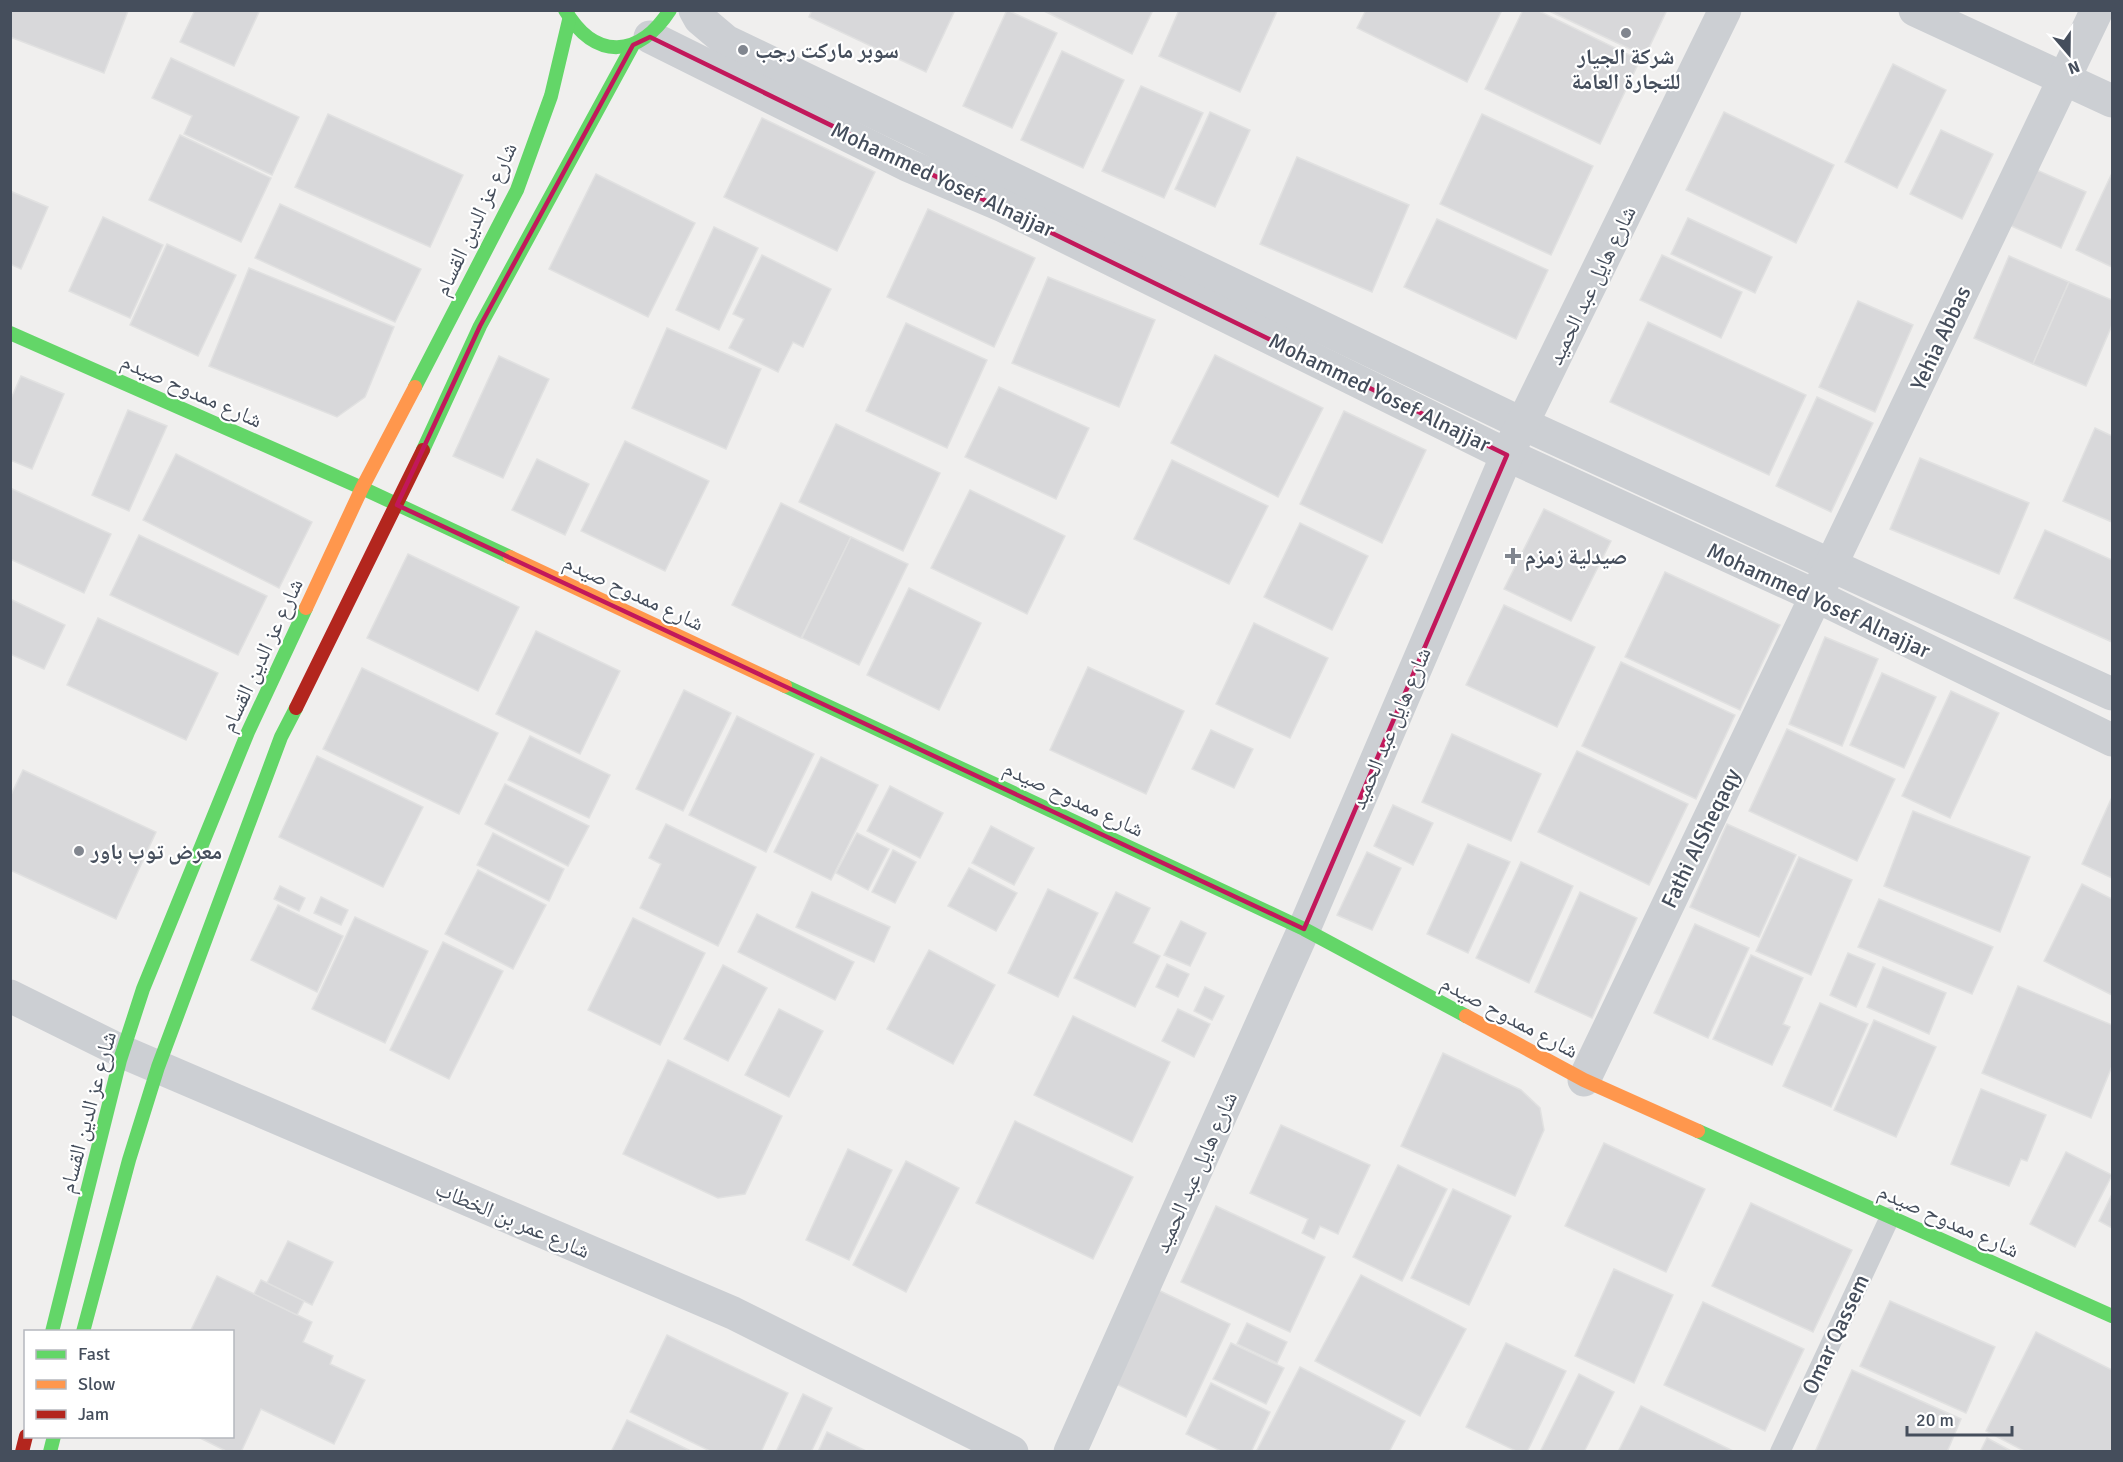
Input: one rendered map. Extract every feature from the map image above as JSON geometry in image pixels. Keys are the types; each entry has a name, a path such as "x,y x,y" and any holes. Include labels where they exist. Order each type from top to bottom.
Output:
{"main road":[{"path":"84,1330 129,1160 158,1067 281,737 397,505 480,326 642,41 664,22 670,10"},
{"name":"شارع عز الدين القسام","path":"562,14 581,35 597,44 614,47 642,41"},
{"name":"شارع عز الدين القسام","path":"53,1330 123,1052 143,988 248,732 363,489 517,190 552,96 562,14"},
{"name":"شارع ممدوح صيدم","path":"10,333 363,489 1304,929 1584,1080 2112,1316"}],"street":[{"name":"Mohammed Yosef Alnajjar","path":"695,10 700,19 726,41 1523,424 2112,694"},
{"name":"شارع هايل عبد الحميد","path":"1070,1452 1304,929 1507,455 1725,10"},
{"path":"1915,10 2112,101"},
{"name":"Yehia Abbas","path":"1816,596 2097,10"},
{"name":"Mohammed Yosef Alnajjar","path":"642,41 907,165 1002,205 1507,455 1816,596 2112,740"},
{"name":"Fathi AlSheqaqy","path":"1584,1080 1816,596"},
{"name":"شارع عمر بن الخطاب","path":"10,996 123,1052 733,1313 1012,1452"}],"lane":[{"name":"Omar Qassem","path":"1780,1452 1890,1217"}],"highlighted area":[{"path":"650,37 1507,455 1304,929 397,505 480,326 633,45"}],"building":[{"path":"10,10 128,11 104,73 10,37"},
{"path":"195,10 255,10 259,12 234,66 180,42"},
{"path":"812,10 955,10 926,72 809,17"},
{"path":"1007,10 1057,33 1012,128 963,106"},
{"path":"1042,10 1153,10 1132,54"},
{"path":"1179,10 1277,11 1240,92 1159,56"},
{"path":"1366,10 1502,10 1467,82 1357,28"},
{"path":"1523,10 1537,10 1640,60 1600,144 1485,89"},
{"name":"شركة الجيار للتجارة العامة","path":"1547,10 1667,10 1645,56"},
{"path":"1062,51 1124,80 1083,168 1021,140"},
{"path":"171,58 299,117 272,175 184,134 192,116 152,98"},
{"path":"1893,64 1946,90 1897,188 1845,162"},
{"path":"1141,86 1203,113 1164,198 1102,171"},
{"path":"1210,112 1250,130 1215,207 1175,189"},
{"path":"1724,112 1834,165 1796,243 1686,190"},
{"path":"328,114 463,175 430,247 295,187"},
{"path":"1482,114 1593,166 1551,255 1440,204"},
{"path":"762,118 875,172 837,251 724,197"},
{"path":"1941,130 1993,154 1962,219 1910,194"},
{"path":"180,135 271,178 241,242 149,200"},
{"path":"1297,157 1409,205 1372,292 1260,244"},
{"path":"2032,168 2086,192 2061,248 2007,224"},
{"path":"2112,173 2112,267 2076,250"},
{"path":"596,174 695,223 648,317 549,269"},
{"path":"10,191 48,207 21,269 10,264"},
{"path":"280,204 421,269 395,322 255,258"},
{"path":"928,209 1035,258 994,347 887,297"},
{"path":"103,217 163,245 130,318 69,291"},
{"path":"1688,218 1772,257 1755,293 1671,254"},
{"path":"1437,219 1548,270 1516,339 1404,287"},
{"path":"714,227 758,248 719,330 676,310"},
{"path":"167,244 236,275 198,356 130,325"},
{"path":"762,255 831,289 803,347 793,342 778,372 729,348 744,319 733,314"},
{"path":"1662,255 1742,292 1721,338 1640,300"},
{"path":"2009,256 2069,282 2033,364 1974,338"},
{"path":"249,268 394,327 365,397 337,417 209,366"},
{"path":"1048,277 1155,320 1119,407 1012,363"},
{"path":"2069,282 2112,300 2112,325 2086,386 2033,364"},
{"path":"1858,301 1913,325 1875,412 1819,387"},
{"path":"1648,322 1806,395 1769,475 1610,402"},
{"path":"906,323 987,360 947,448 866,411"},
{"path":"667,328 761,369 726,449 632,408"},
{"path":"1215,355 1323,408 1278,497 1171,443"},
{"path":"499,356 549,379 503,478 453,456"},
{"path":"21,376 64,394 32,469 10,460 10,401"},
{"path":"999,387 1089,428 1056,499 965,457"},
{"path":"1817,397 1873,423 1831,512 1776,486"},
{"path":"128,410 167,426 129,511 92,495"},
{"path":"1344,411 1426,450 1382,543 1300,504"},
{"path":"836,424 940,473 903,551 799,502"},
{"path":"2095,428 2112,436 2112,522 2063,501"},
{"path":"625,441 709,481 665,571 581,531"},
{"path":"176,454 312,522 279,588 143,520"},
{"path":"1920,458 2029,503 1999,574 1890,529"},
{"path":"537,459 589,484 565,535 512,510"},
{"path":"1172,460 1268,506 1229,584 1134,539"},
{"path":"10,488 111,534 84,593 10,559"},
{"path":"970,490 1065,536 1027,614 931,568"},
{"path":"781,503 851,537 801,638 732,605"},
{"path":"1544,509 1611,541 1571,621 1504,589"},
{"path":"1300,523 1368,556 1332,630 1264,597"},
{"path":"2045,530 2112,560 2112,642 2014,598"},
{"path":"139,535 267,596 238,655 110,595"},
{"path":"851,537 908,564 859,665 802,638"},
{"path":"408,554 519,607 478,691 367,638"},
{"path":"1665,572 1780,625 1740,710 1625,657"},
{"path":"909,588 981,623 939,710 867,675"},
{"path":"10,599 65,625 44,669 10,654"},
{"path":"1504,605 1595,647 1557,727 1466,685"},
{"path":"98,618 218,673 186,740 67,685"},
{"path":"1254,623 1328,658 1290,738 1216,704"},
{"path":"536,631 620,671 580,754 496,714"},
{"path":"1825,637 1878,659 1842,746 1789,724"},
{"path":"1621,662 1735,715 1696,799 1582,746"},
{"path":"1088,667 1184,711 1146,794 1050,750"},
{"path":"362,668 498,733 459,814 323,749"},
{"path":"1882,673 1936,697 1904,768 1850,745"},
{"path":"684,690 731,713 683,811 636,789"},
{"path":"1951,691 1999,713 1950,818 1902,796"},
{"path":"737,716 814,754 766,852 689,815"},
{"path":"1787,729 1895,779 1857,861 1749,811"},
{"path":"1211,730 1253,749 1234,788 1192,769"},
{"path":"1452,734 1541,774 1511,841 1422,802"},
{"path":"530,736 610,775 589,818 508,780"},
{"path":"1577,751 1688,804 1649,885 1538,832"},
{"path":"317,756 423,807 383,887 279,837"},
{"path":"821,757 878,785 831,880 774,852"},
{"name":"معرض توب باور","path":"23,770 156,832 116,919 10,870 10,797"},
{"path":"505,784 589,826 568,866 485,824"},
{"path":"890,786 943,813 920,858 867,831"},
{"path":"2112,797 2112,878 2082,864"},
{"path":"1393,805 1433,823 1413,865 1374,846"},
{"path":"1913,811 2030,857 2000,932 1884,886"},
{"path":"666,824 756,867 718,946 640,908 661,864 649,858"},
{"path":"1727,824 1796,855 1759,937 1690,907"},
{"path":"991,826 1034,848 1014,885 972,863"},
{"path":"493,833 564,869 549,901 477,865"},
{"path":"857,833 889,849 868,890 836,873"},
{"path":"1468,844 1510,862 1468,953 1427,934"},
{"path":"893,850 916,862 895,903 872,892"},
{"path":"1367,852 1401,868 1372,930 1337,915"},
{"path":"1799,857 1852,880 1811,975 1756,951"},
{"path":"1521,862 1573,886 1529,983 1476,958"},
{"path":"969,868 1017,893 996,931 948,906"},
{"path":"478,870 546,905 513,969 445,934"},
{"path":"2082,884 2112,899 2112,995 2044,961"},
{"path":"280,886 305,898 299,911 274,899"},
{"path":"1048,889 1098,913 1058,997 1008,973"},
{"path":"812,892 890,927 874,962 796,927"},
{"path":"1116,892 1150,908 1133,943 1160,956 1135,1007 1074,978"},
{"path":"1580,892 1637,918 1592,1018 1535,992"},
{"path":"321,897 348,910 341,925 314,913"},
{"path":"1879,899 1993,947 1972,994 1858,947"},
{"path":"278,905 343,936 317,992 251,960"},
{"path":"757,914 854,962 835,1000 738,952"},
{"path":"355,917 428,951 385,1043 312,1009"},
{"path":"633,918 705,953 660,1045 588,1010"},
{"path":"1181,921 1206,933 1190,966 1164,955"},
{"path":"1695,924 1749,948 1708,1038 1654,1013"},
{"path":"443,942 503,971 449,1079 390,1050"},
{"path":"929,950 995,985 953,1064 887,1029"},
{"path":"1848,953 1875,964 1856,1007 1830,995"},
{"path":"1751,955 1803,978 1783,1024 1790,1027 1772,1065 1713,1039"},
{"path":"1167,964 1189,974 1178,997 1156,987"},
{"path":"723,965 767,988 728,1061 684,1039"},
{"path":"1883,967 1946,993 1929,1034 1867,1007"},
{"path":"2018,986 2112,1025 2112,1066 2091,1118 1982,1073"},
{"path":"1205,987 1224,996 1212,1020 1194,1011"},
{"path":"1820,1003 1868,1024 1831,1107 1783,1086"},
{"path":"779,1009 823,1031 789,1097 745,1075"},
{"path":"1178,1009 1210,1024 1194,1057 1162,1041"},
{"path":"1073,1016 1170,1062 1132,1142 1034,1095"},
{"path":"1874,1020 1936,1047 1896,1137 1834,1110"},
{"path":"1443,1053 1521,1090 1540,1108 1544,1130 1515,1196 1401,1146"},
{"path":"668,1060 782,1116 745,1194 718,1198 623,1154"},
{"path":"1981,1089 2046,1115 2027,1161 2021,1159 2009,1186 1951,1164"},
{"path":"1015,1121 1133,1177 1093,1259 976,1203"},
{"path":"1281,1125 1370,1165 1338,1234 1320,1226 1314,1239 1302,1233 1308,1219 1250,1193"},
{"path":"1604,1143 1705,1189 1666,1272 1565,1226"},
{"path":"848,1149 892,1170 849,1260 806,1240"},
{"path":"2066,1152 2112,1175 2075,1247 2030,1224"},
{"path":"906,1161 959,1188 906,1292 853,1265"},
{"path":"1398,1165 1447,1189 1402,1281 1353,1257"},
{"path":"1453,1189 1511,1216 1469,1305 1411,1278"},
{"path":"2112,1194 2112,1228 2099,1221"},
{"path":"1751,1203 1852,1250 1813,1332 1712,1286"},
{"path":"1216,1206 1325,1257 1290,1332 1181,1282"},
{"path":"288,1241 333,1262 312,1305 267,1283"},
{"path":"1614,1269 1673,1295 1634,1383 1575,1356"},
{"path":"1361,1275 1466,1329 1420,1416 1315,1361"},
{"path":"217,1276 312,1322 303,1342 333,1356 330,1364 365,1380 334,1444 261,1409 241,1452 228,1452 200,1438 234,1438 234,1330 191,1330"},
{"path":"261,1280 304,1301 297,1315 254,1294"},
{"path":"1158,1290 1230,1324 1186,1417 1114,1383"},
{"path":"1890,1301 1995,1347 1966,1413 1860,1366"},
{"path":"1703,1302 1804,1349 1765,1431 1664,1385"},
{"path":"1247,1323 1287,1342 1277,1363 1237,1344"},
{"path":"2036,1332 2112,1370 2112,1452 2026,1452 1986,1431"},
{"path":"667,1335 788,1393 761,1452 712,1452 630,1412"},
{"path":"1231,1343 1284,1368 1266,1404 1213,1379"},
{"path":"1506,1343 1566,1371 1527,1452 1518,1452 1466,1427"},
{"path":"1300,1367 1405,1421 1389,1452 1256,1452"},
{"path":"1852,1370 1961,1419 1947,1452 1815,1452"},
{"path":"1579,1374 1614,1392 1584,1452 1540,1452"},
{"path":"1211,1383 1270,1412 1251,1452 1223,1452 1186,1434"},
{"path":"803,1394 832,1408 811,1452 776,1452"},
{"path":"1641,1406 1735,1452 1618,1452"},
{"path":"627,1420 693,1452 611,1452"},
{"path":"827,1432 868,1452 818,1452"},
{"path":"1987,1438 2013,1452 1980,1452"}],"traffic: fast":[{"path":"565,10 577,27 590,38 603,45 617,47 631,45 645,37 658,26 670,10"},
{"path":"415,387 517,190 551,96 569,20"},
{"path":"423,450 480,326 633,45"},
{"path":"10,333 362,488 510,557"},
{"path":"52,1330 120,1060 143,989 248,732 306,608"},
{"path":"785,686 1304,929 1466,1016"},
{"path":"84,1330 129,1160 158,1067 281,737 296,708"},
{"path":"1698,1131 2112,1316"},
{"path":"50,1452 54,1438"}],"traffic: slow":[{"path":"306,608 362,488 415,387"},
{"path":"510,557 785,686"},
{"path":"1466,1016 1584,1080 1698,1131"}],"traffic: jam":[{"path":"296,708 423,450"},
{"path":"22,1452 26,1438"}],"place":[{"name":"شركة الجيار للتجارة العامة","path":"1626,33"},
{"name":"سوبر ماركت رجب","path":"743,50"},
{"name":"صيدلية زمزم","path":"1513,556"},
{"name":"معرض توب باور","path":"79,851"}]}
